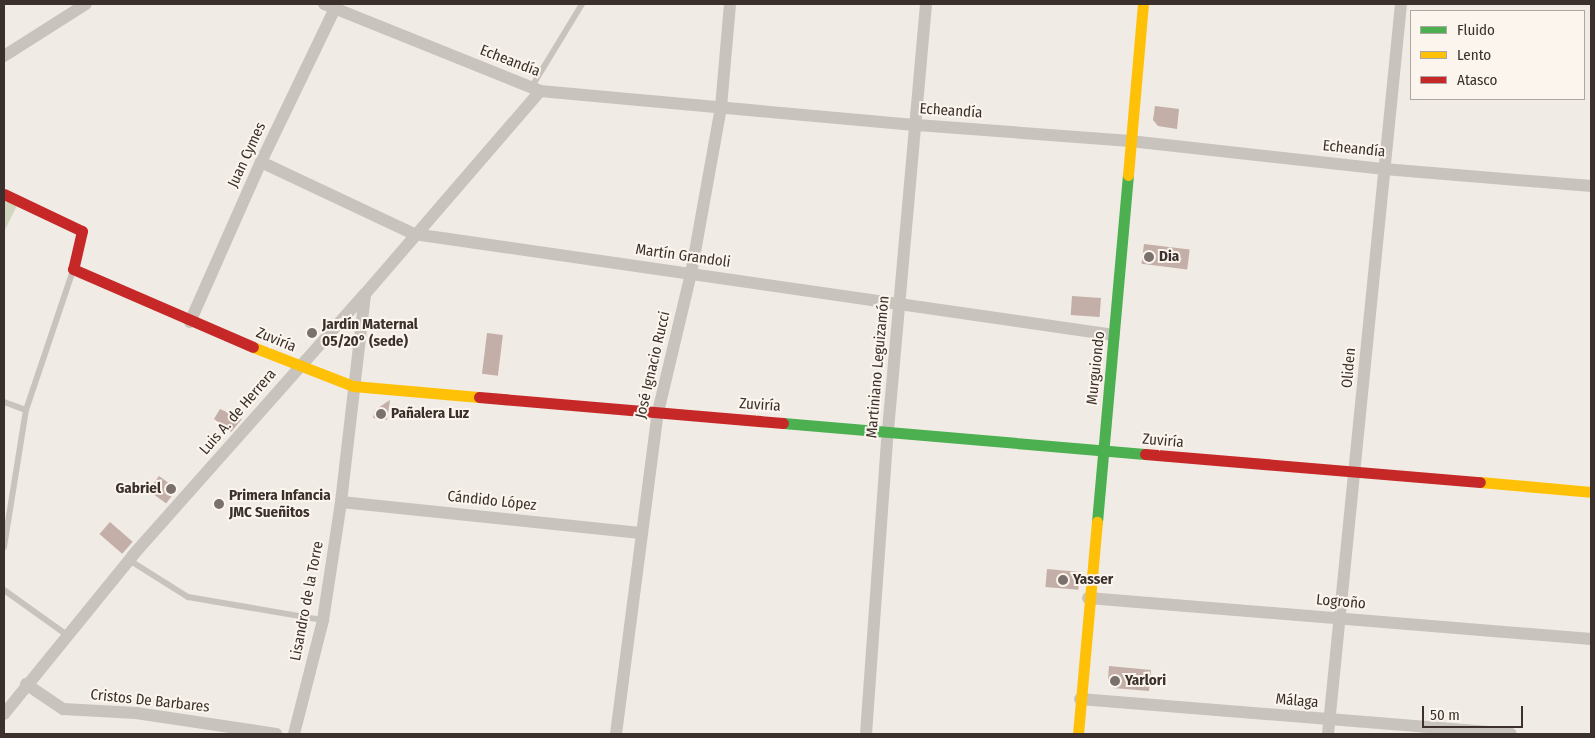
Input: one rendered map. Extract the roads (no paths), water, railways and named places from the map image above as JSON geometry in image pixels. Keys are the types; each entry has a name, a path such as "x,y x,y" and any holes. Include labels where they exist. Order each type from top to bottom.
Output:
{"street":[{"path":"4,56 86,4"},
{"name":"José Ignacio Rucci","path":"616,734 640,534 658,412 691,274 720,107 730,4"},
{"name":"Martiniano Leguizamón","path":"866,734 888,430 917,125 926,4"},
{"name":"Murguiondo","path":"1078,734 1088,598 1114,335 1143,4"},
{"name":"Oliden","path":"1328,734 1402,4"},
{"name":"Echeandía","path":"332,5 536,89 917,125 1130,141 1384,169 1591,186"},
{"name":"Juan Cymes","path":"190,322 332,5"},
{"name":"Luis A. de Herrera","path":"4,714 26,684 128,560 365,294 536,89"},
{"name":"Martín Grandoli","path":"261,162 414,234 1114,335"},
{"path":"4,194 82,231 73,269"},
{"name":"Zuviría","path":"73,269 190,322 353,386 888,430 1102,451 1591,492"},
{"name":"Lisandro de la Torre","path":"294,734 323,620 341,502 365,294"},
{"name":"Cándido López","path":"341,502 640,534"},
{"name":"Logroño","path":"1088,598 1591,639"},
{"name":"Cristos De Barbares","path":"26,684 63,709 136,713 276,734"},
{"name":"Málaga","path":"1080,699 1511,734"}],"lane":[{"path":"536,89 582,4"},
{"path":"4,547 26,410 73,269"},
{"path":"4,402 26,410"},
{"path":"128,560 188,597 323,620"},
{"path":"4,590 67,635"}],"place":[{"name":"Dia","path":"1149,257"},
{"name":"Jardín Maternal 05/20° (sede)","path":"312,333"},
{"name":"Pañalera Luz","path":"381,414"},
{"name":"Gabriel","path":"171,489"},
{"name":"Primera Infancia JMC Sueñitos","path":"219,504"},
{"name":"Yasser","path":"1063,580"},
{"name":"Yarlori","path":"1115,681"}]}
